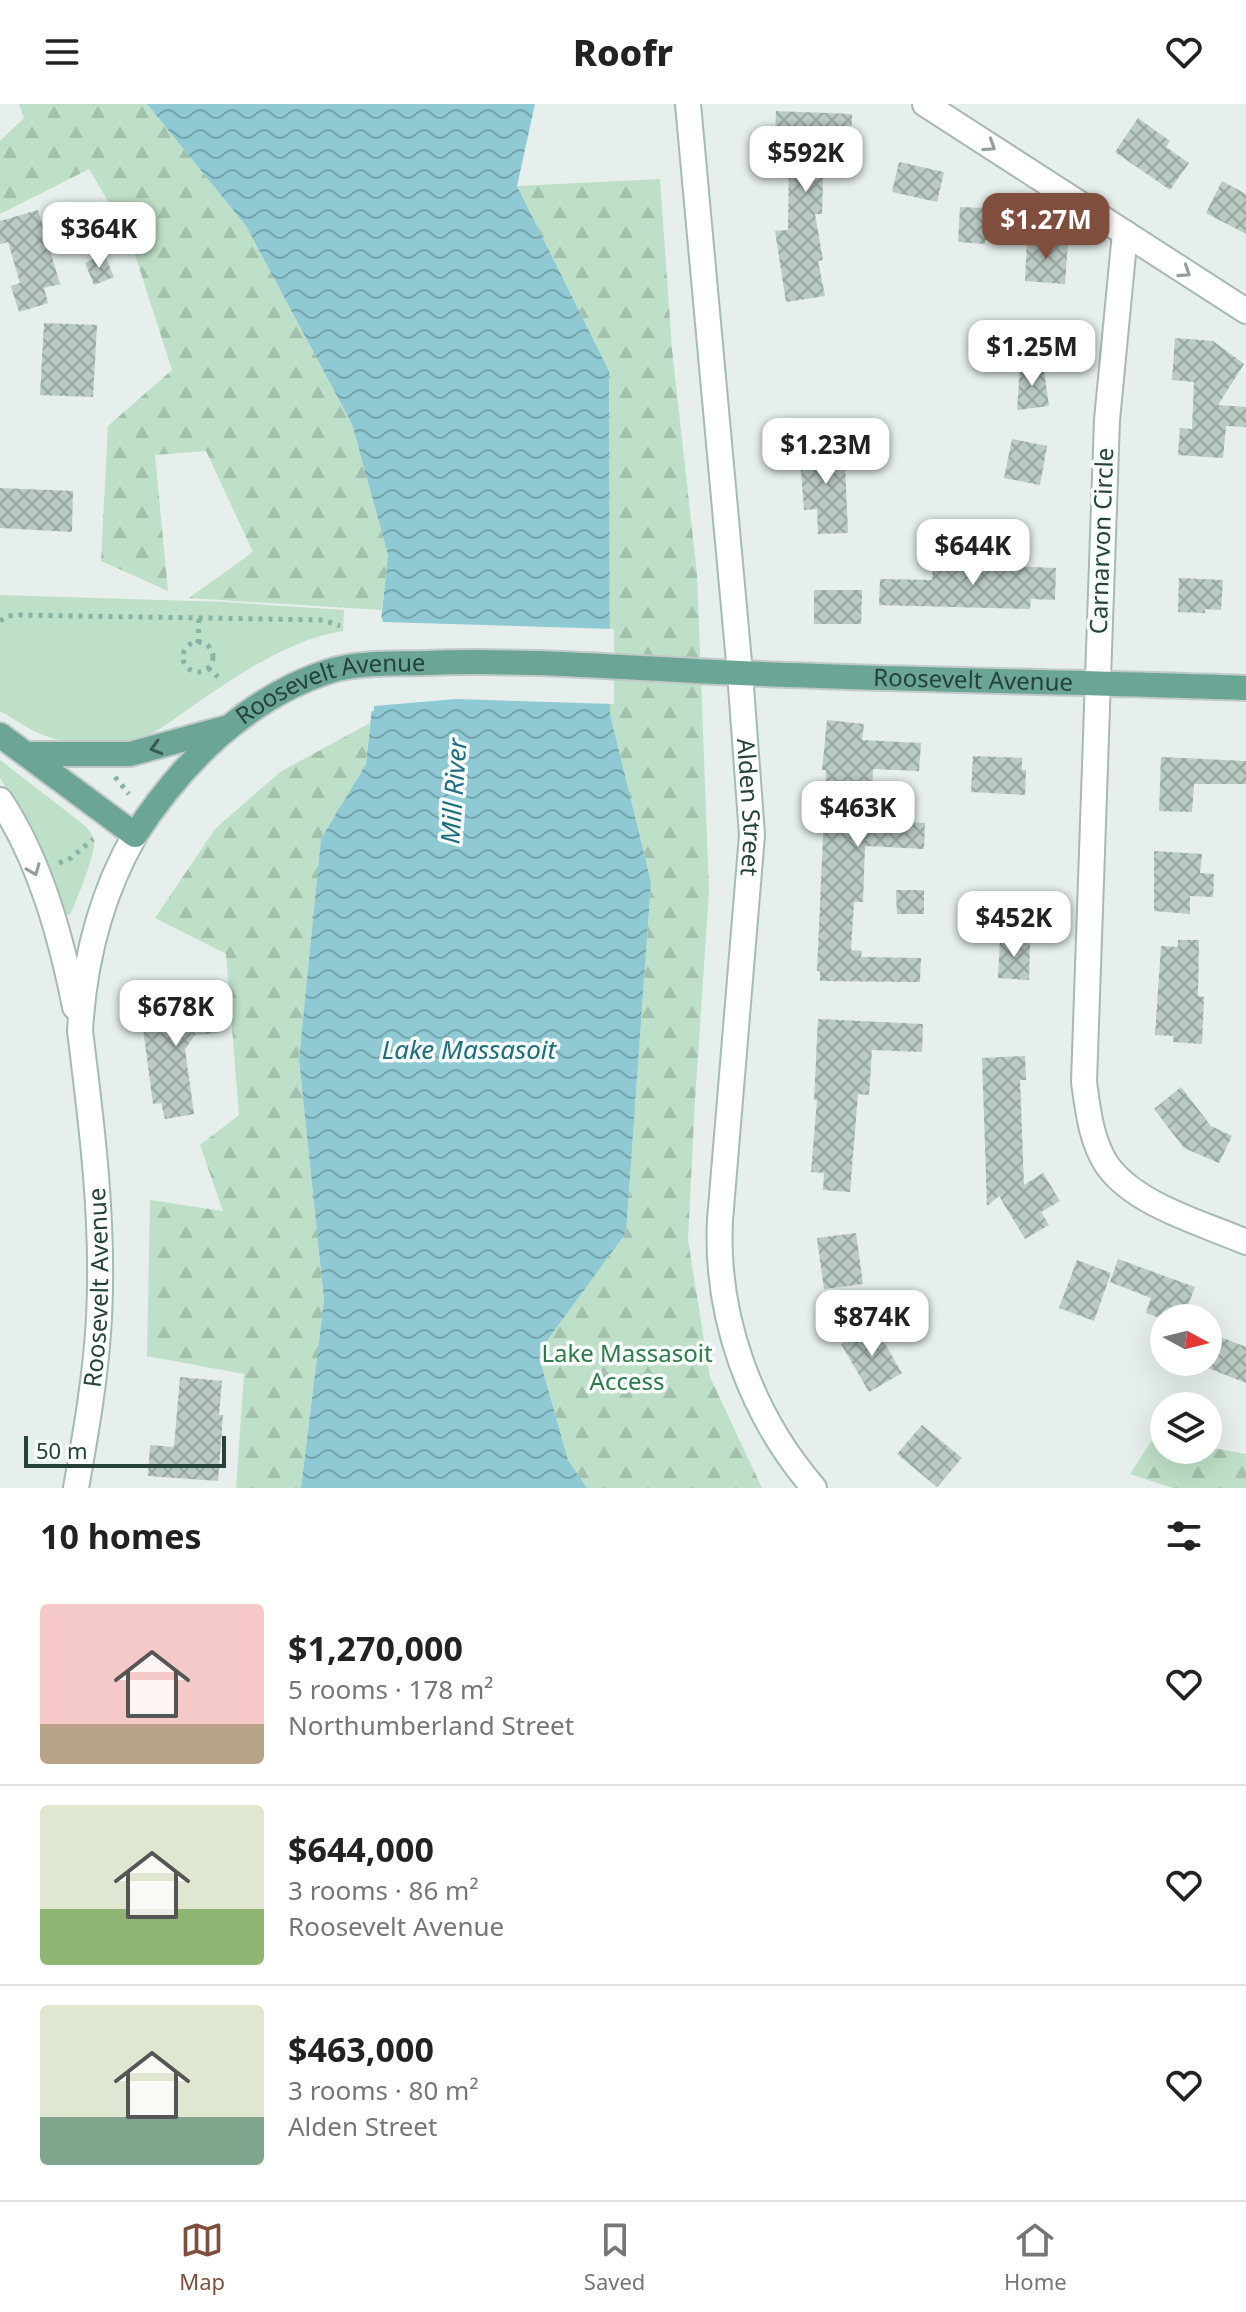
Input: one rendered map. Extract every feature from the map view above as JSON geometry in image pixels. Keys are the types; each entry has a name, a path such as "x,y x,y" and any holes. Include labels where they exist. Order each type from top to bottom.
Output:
{"main road":[{"name":"Roosevelt Avenue","path":"135,835 179,776 230,726 280,692 344,667 456,661 1246,688"},
{"path":"27,754 130,754 230,726"},
{"path":"0,735 135,835"}],"street":[{"name":"Alden Street","path":"688,104 740,673 752,851 719,1259 728,1317 753,1389 773,1433 814,1488"},
{"path":"925,104 1246,311"},
{"name":"Carnarvon Circle","path":"1125,233 1107,420 1084,1082 1094,1135 1108,1166 1143,1198 1246,1242"},
{"path":"0,800 21,837 53,919 80,1031"},
{"name":"Roosevelt Avenue","path":"76,1488 96,1358 100,1270 95,1158 80,1031 87,969 101,908 115,872 135,835"}],"path":[{"path":"0,621 19,615 323,620 340,626"},
{"path":"198,643 199,619"},
{"path":"198,643 211,650 213,658 208,668 194,672 184,661 188,647 198,643"},
{"path":"208,668 218,677"},
{"path":"113,773 129,794"},
{"path":"46,866 71,858 93,839"}],"green space":[{"path":"19,104 147,104 246,226 352,424 388,555 382,610 189,598 253,552 206,451 155,455 168,591 101,561 108,426 172,370 129,236 89,169 0,214 0,141 24,118"},
{"name":"Lake Massasoit Access","path":"660,179 672,349 697,574 709,891 688,1240 710,1377 762,1488 587,1488 568,1460 538,1353 626,1233 651,882 610,714 609,371 517,186"},
{"path":"0,595 225,602 344,610 343,631 305,641 269,658 145,736 107,744 80,743 43,735 0,711"},
{"path":"370,723 366,764 321,839 299,1059 324,1300 301,1488 236,1488 244,1374 147,1356 150,1200 223,1211 200,1145 239,1115 226,954 155,918 215,829 280,772"},
{"path":"0,760 83,824 93,836 92,856 70,915 65,914 27,822 0,778"},
{"path":"1150,1443 1150,1464 1222,1464 1222,1450 1246,1454 1246,1488 1173,1488 1130,1474"}],"water":[{"name":"Lake Massasoit","path":"147,104 535,104 517,186 609,371 610,714 651,882 626,1233 538,1353 568,1460 587,1488 301,1488 324,1300 299,1059 321,839 366,764 388,555 352,424 246,226"}],"pier":[{"path":"377,617 382,618 383,622 614,629 614,704 456,699 374,706 374,711 367,712"}],"building":[{"path":"776,111 852,114 851,149 824,148 822,214 815,214 823,260 818,261 825,296 786,302 775,231 788,230 789,160 774,160"},
{"path":"1138,118 1170,141 1166,147 1189,163 1170,190 1115,152"},
{"path":"899,162 944,172 937,202 892,192"},
{"path":"1222,181 1246,194 1246,234 1206,213"},
{"path":"960,207 988,208 988,213 1002,213 1000,241 985,240 985,244 958,242"},
{"path":"38,210 60,284 44,288 48,303 19,312 11,286 20,283 8,242 0,244 0,221"},
{"path":"1027,239 1068,242 1065,284 1025,281"},
{"path":"104,254 114,277 94,285 85,263"},
{"path":"44,323 97,325 93,397 40,395"},
{"path":"1175,338 1213,341 1244,364 1218,405 1246,407 1246,427 1226,426 1223,458 1178,455 1180,428 1192,429 1194,382 1172,380"},
{"path":"1043,364 1049,406 1017,410 1020,367"},
{"path":"1012,439 1047,446 1040,485 1004,478"},
{"path":"844,442 848,533 818,534 817,509 804,510 800,459 808,458 808,444"},
{"path":"0,488 73,491 72,532 0,528"},
{"path":"933,563 1056,568 1055,600 1031,599 1030,609 879,605 880,579 932,580"},
{"path":"1179,578 1223,580 1221,610 1178,612"},
{"path":"814,590 862,590 861,624 814,624"},
{"path":"827,720 864,724 862,740 921,743 919,771 873,769 871,820 925,823 924,849 865,846 863,902 854,902 851,950 862,951 861,957 921,958 920,982 820,981 820,971 817,971 826,770 822,770"},
{"path":"973,756 1022,758 1022,770 1026,770 1025,795 971,792"},
{"path":"1161,757 1246,761 1246,784 1194,784 1192,812 1159,811"},
{"path":"1154,851 1202,854 1200,873 1214,874 1213,897 1190,896 1190,914 1154,911"},
{"path":"896,890 924,890 924,914 897,914"},
{"path":"1000,939 1030,940 1029,980 998,978"},
{"path":"1178,940 1199,940 1198,996 1204,997 1202,1044 1173,1042 1174,1036 1155,1035 1161,946 1178,947"},
{"path":"215,991 220,1033 195,1035 185,1049 194,1114 165,1119 161,1103 153,1104 142,1021 157,1004 184,1001 182,996"},
{"path":"818,1019 923,1024 922,1052 872,1050 869,1095 858,1094 850,1192 823,1190 824,1173 811,1172 817,1100 814,1100"},
{"path":"1025,1056 1026,1080 1020,1080 1024,1185 1043,1173 1060,1201 1041,1212 1049,1225 1025,1239 999,1196 987,1206 982,1058"},
{"path":"1181,1087 1211,1126 1232,1136 1219,1163 1184,1148 1154,1109"},
{"path":"856,1233 863,1284 824,1289 817,1238"},
{"path":"1118,1259 1195,1287 1188,1304 1150,1304 1150,1314 1146,1313 1151,1298 1110,1282"},
{"path":"1077,1260 1111,1273 1094,1321 1059,1308"},
{"path":"874,1325 902,1373 869,1392 841,1344"},
{"path":"1222,1338 1246,1347 1246,1383 1222,1374"},
{"path":"180,1377 222,1381 218,1481 148,1476 150,1445 174,1447"},
{"path":"922,1425 962,1458 937,1487 897,1454"}],"water label":[{"name":"Mill River","path":"454,791"}]}
